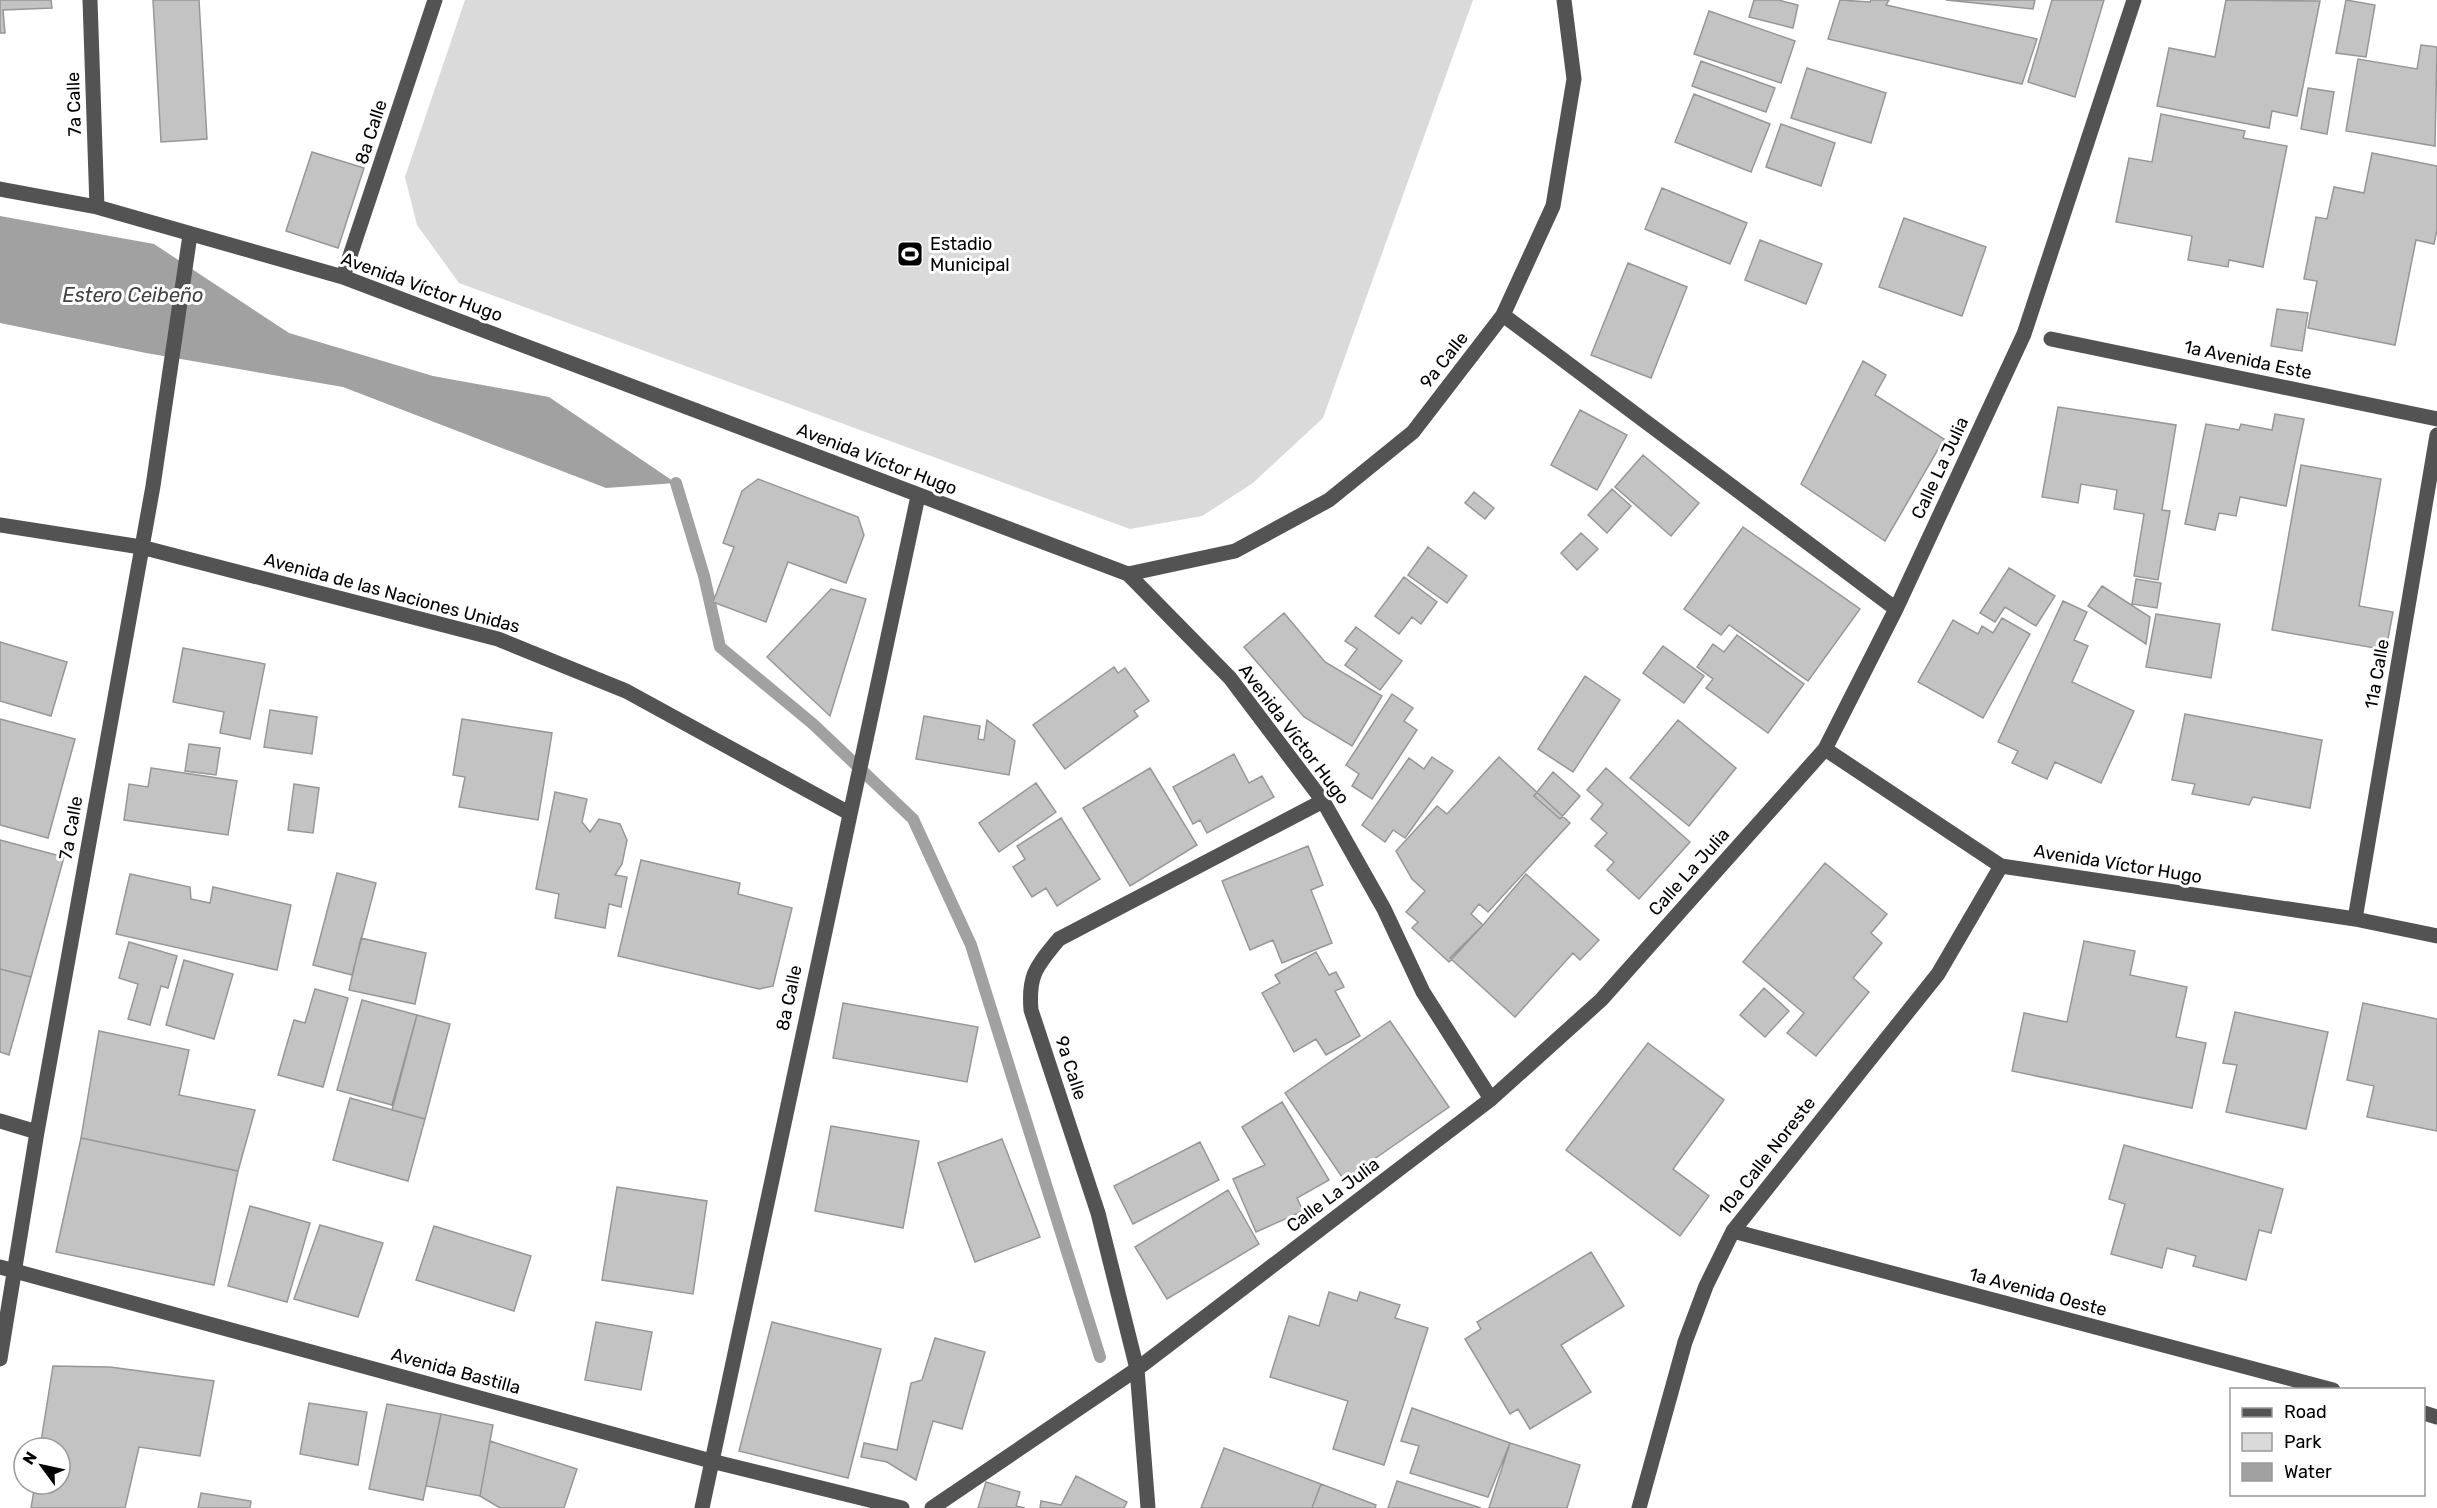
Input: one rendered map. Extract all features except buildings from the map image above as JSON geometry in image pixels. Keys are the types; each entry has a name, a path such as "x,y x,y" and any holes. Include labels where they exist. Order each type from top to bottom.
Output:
{"street":[{"name":"7a Calle","path":"90,0 97,207"},
{"name":"8a Calle","path":"343,277 435,0"},
{"name":"9a Calle","path":"1128,574 1234,551 1329,500 1413,432 1503,315 1553,206 1574,79 1564,0"},
{"name":"Calle La Julia","path":"932,1508 1137,1369 1491,1099 1601,1000 1825,748 1896,609 2024,334 2134,0"},
{"name":"Avenida Víctor Hugo","path":"0,189 97,207 343,277 1128,574 1230,678 1323,801 1384,909 1423,992 1491,1099"},
{"name":"7a Calle","path":"0,1359 7,1269 37,1132 153,486 190,235"},
{"path":"1503,315 1896,609"},
{"name":"1a Avenida Este","path":"2051,339 2437,419"},
{"name":"11a Calle","path":"2355,919 2437,435"},
{"name":"8a Calle","path":"702,1508 918,496"},
{"name":"Avenida de las Naciones Unidas","path":"0,525 141,547 498,639 626,691 849,813"},
{"name":"Avenida Víctor Hugo","path":"1825,748 2001,866 2355,919 2437,936"},
{"name":"9a Calle","path":"1148,1508 1137,1369 1098,1213 1031,1010 1029,987 1038,964 1059,939 1323,801"},
{"name":"10a Calle Noreste","path":"1639,1508 1685,1342 1706,1286 1733,1231 1938,974 2001,866"},
{"path":"0,1121 37,1132"},
{"name":"1a Avenida Oeste","path":"1733,1231 2329,1388"},
{"name":"Avenida Bastilla","path":"7,1269 711,1461 902,1508"}],"green space":[{"name":"Estadio Municipal","path":"465,0 1473,0 1323,418 1253,483 1202,516 1130,529 459,283 417,225 405,177"}],"water":[{"name":"Estero Ceibeño","path":"0,216 154,244 289,333 433,376 549,397 676,483 606,488 343,387 146,353 0,323"}],"waterway":[{"path":"676,483 704,576 720,647 813,724 913,819 971,945 1100,1357"}],"place":[{"name":"Estadio Municipal","path":"910,254"}]}
